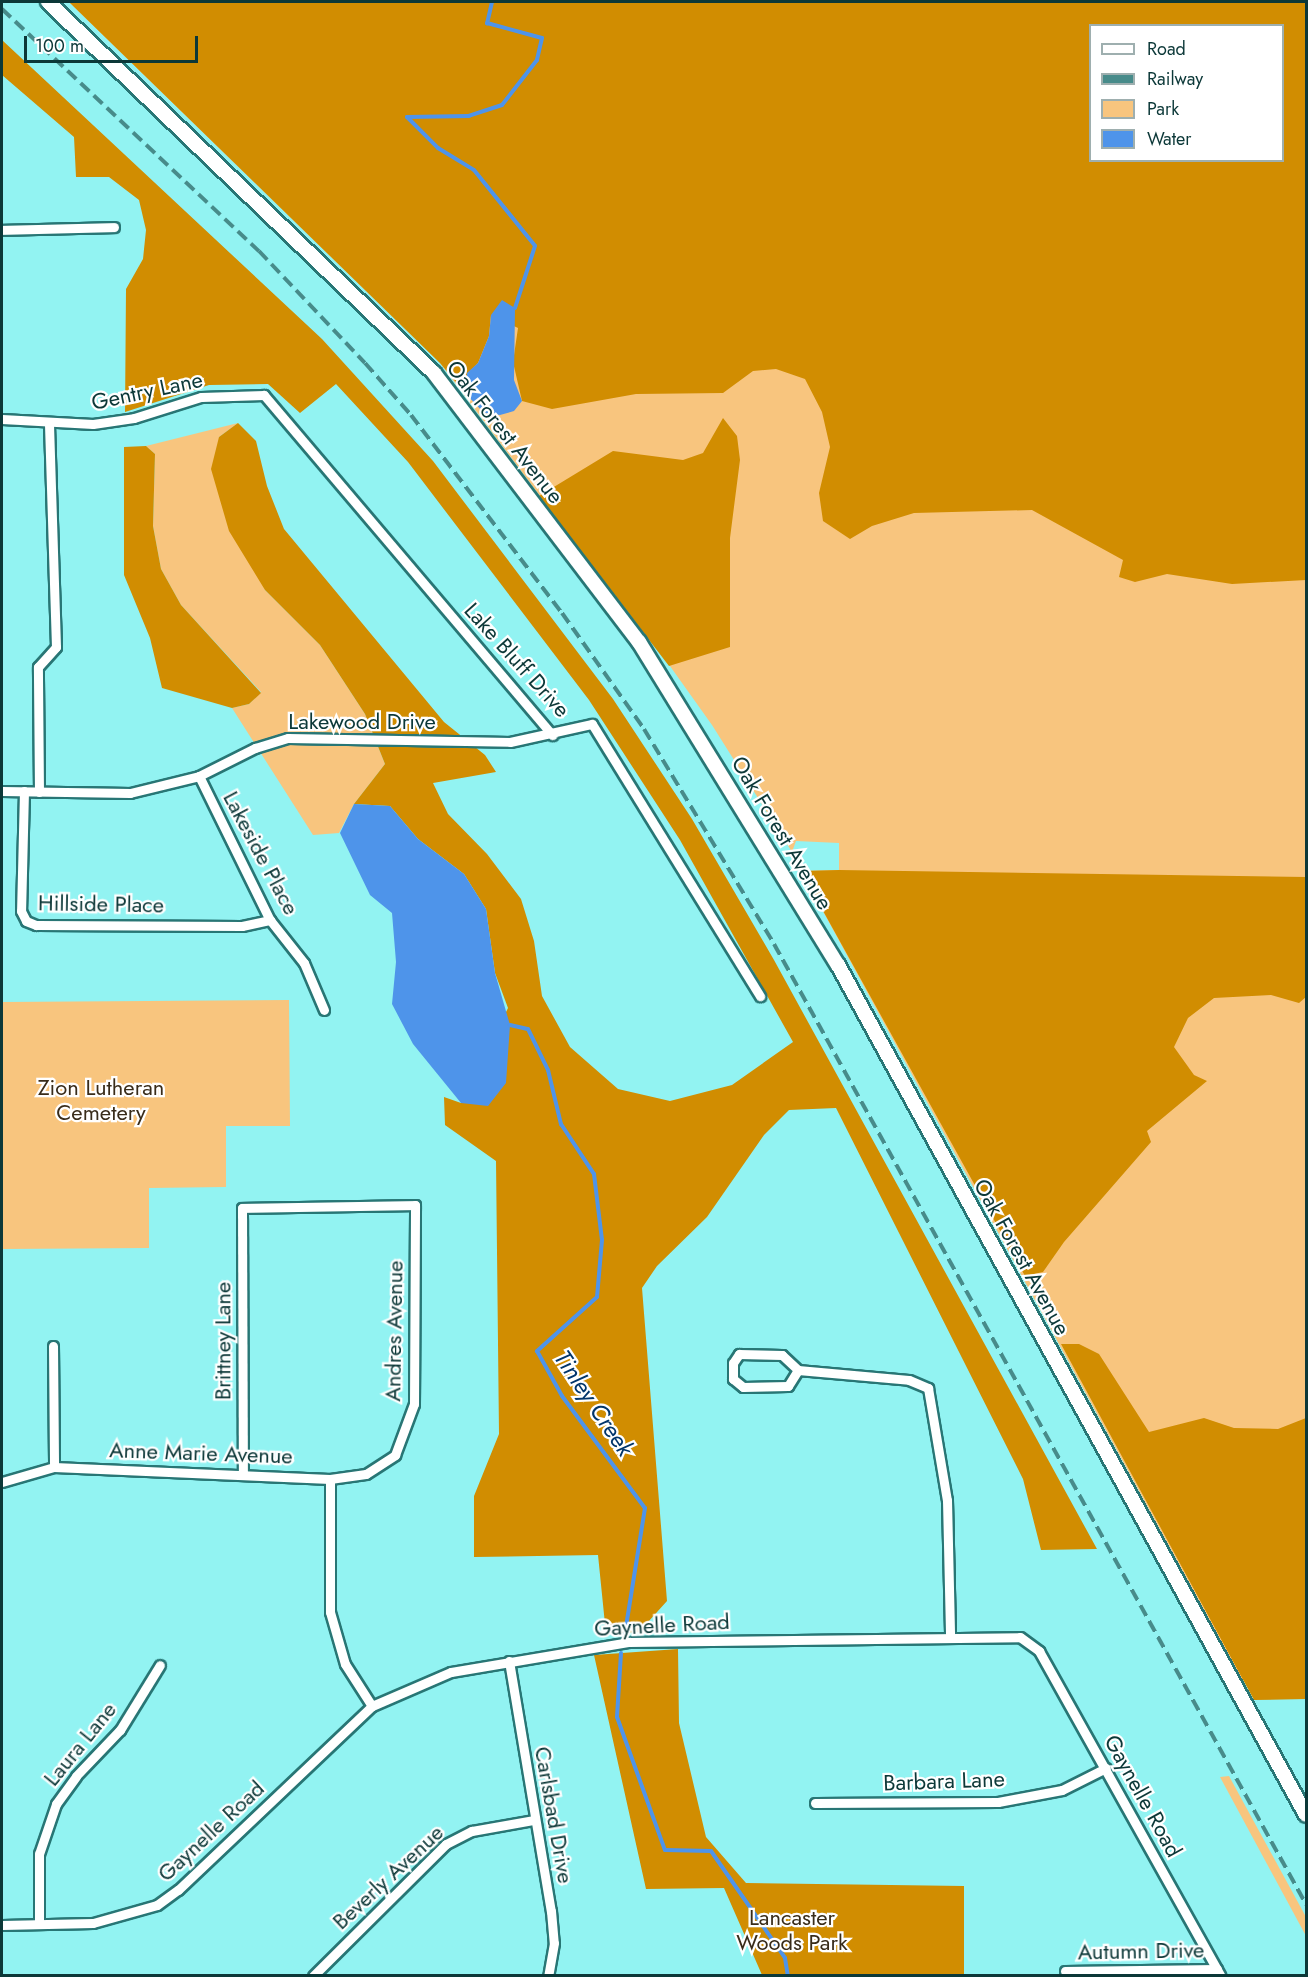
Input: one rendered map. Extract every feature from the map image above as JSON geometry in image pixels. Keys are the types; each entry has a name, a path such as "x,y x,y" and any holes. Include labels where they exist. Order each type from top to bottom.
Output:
{"street":[{"name":"Oak Forest Avenue","path":"48,2 434,373 639,642 838,965 1306,1815"},
{"path":"2,230 114,227"},
{"name":"Gentry Lane","path":"2,418 49,424 115,422 201,397 264,395"},
{"name":"Lake Bluff Drive","path":"264,395 552,735 591,724 760,996"},
{"path":"39,792 38,667 56,646 49,424"},
{"name":"Lakewood Drive","path":"2,791 130,794 199,776 255,748 288,738 510,742 552,735"},
{"name":"Lakeside Place","path":"199,776 270,920 304,963 324,1010"},
{"name":"Hillside Place","path":"24,791 21,911 26,921 36,925 242,926 270,920"},
{"name":"Andres Avenue","path":"242,1208 415,1205 414,1404 395,1455"},
{"name":"Brittney Lane","path":"242,1208 243,1473"},
{"path":"53,1346 54,1467"},
{"path":"798,1370 788,1386 743,1387 733,1379 733,1363 739,1354 782,1354 798,1370 909,1380 928,1388 949,1531 950,1637"},
{"name":"Anne Marie Avenue","path":"2,1482 54,1467 243,1473 330,1479 366,1474 395,1455"},
{"path":"330,1479 330,1612 345,1664 372,1706"},
{"name":"Gaynelle Road","path":"2,1925 109,1921 167,1898 372,1706 428,1679 508,1661 628,1642 1020,1637 1039,1651 1219,1972"},
{"name":"Carlsbad Drive","path":"508,1661 553,1926 548,1976"},
{"name":"Laura Lane","path":"39,1924 39,1854 56,1804 76,1776 120,1730 160,1665"},
{"name":"Barbara Lane","path":"815,1803 998,1802 1062,1790 1106,1768"},
{"name":"Beverly Avenue","path":"313,1976 446,1844 472,1831 534,1820"},
{"name":"Autumn Drive","path":"1065,1971 1219,1972"}],"green space":[{"path":"69,2 1306,2 1306,1680 1242,1680 801,871 839,870 839,843 796,841 792,852 712,725 640,624 600,576 440,363"},
{"path":"69,2 1306,2 1306,580 1232,584 1167,574 1135,582 1119,577 1123,560 1032,510 914,513 872,526 850,539 823,521 819,493 830,447 822,412 805,379 776,369 753,371 723,393 636,394 552,409 522,401 513,362 518,328 491,315 489,336 478,363 467,374 465,393 440,363"},
{"path":"2,40 322,339 433,461 613,699 692,819 774,960 1097,1549 1041,1550 1023,1479 836,1108 789,1110 764,1135 707,1217 657,1266 642,1288 667,1601 639,1632 606,1634 598,1555 474,1557 474,1496 499,1434 496,1161 445,1125 444,1097 461,1103 508,1008 495,973 486,909 464,874 418,839 390,806 354,804 385,764 365,714 320,645 265,590 229,531 211,469 219,437 238,423 256,441 267,486 284,529 444,722 485,755 496,772 433,783 448,814 487,854 521,899 534,941 542,996 570,1047 618,1089 670,1101 732,1085 793,1042 680,840 589,700 408,462 336,384 300,413 268,384 209,385 125,412 126,289 143,259 146,230 139,200 109,177 76,177 74,137 2,75"},
{"path":"723,418 737,436 740,460 730,538 730,647 669,666 539,496 613,451 683,460 703,453"},
{"path":"238,423 219,437 265,590 320,645 365,714 385,764 354,804 339,833 313,835 232,708 249,704 261,692 181,605 161,569 153,526 155,454 146,446"},
{"path":"146,446 155,454 153,526 161,569 181,605 261,693 249,704 232,708 162,688 150,638 124,575 124,447"},
{"path":"801,871 1306,877 1306,997 1299,1003 1271,995 1214,998 1188,1018 1174,1047 1194,1075 1207,1081 1147,1131 1151,1142 1064,1242 1043,1272 1025,1276"},
{"name":"Zion Lutheran Cemetery","path":"289,1000 290,1126 226,1126 226,1187 149,1188 149,1248 2,1249 2,1002"},
{"path":"1061,1344 1079,1344 1099,1354 1149,1432 1204,1418 1234,1428 1278,1429 1306,1418 1306,1699 1254,1700"},
{"name":"Lancaster Woods Park","path":"678,1649 679,1723 706,1837 746,1883 964,1886 964,1975 762,1975 724,1888 646,1889 594,1655"},
{"path":"1229,1776 1306,1917 1306,1936 1220,1777"}],"water":[{"path":"502,300 515,308 514,380 522,401 514,411 500,415 484,413 465,393 467,373 478,363 489,336 491,315"},
{"path":"354,804 390,806 418,839 464,874 486,909 495,973 510,1025 506,1083 488,1106 461,1103 413,1044 392,1004 396,962 392,913 370,895 340,833"}],"waterway":[{"path":"492,2 487,23 542,38 537,60 502,105 469,116 407,117 438,148 474,170 535,246 515,308"},
{"name":"Tinley Creek","path":"510,1025 528,1029 548,1070 561,1124 594,1174 602,1240 597,1297 537,1351 562,1396 645,1508 625,1633"},
{"name":"Tinley Creek","path":"621,1653 617,1717 665,1850 711,1851 785,1958 788,1976"}],"railway":[{"path":"2,9 259,251 365,363 411,415 562,613 644,729 774,944 1306,1904"}]}
